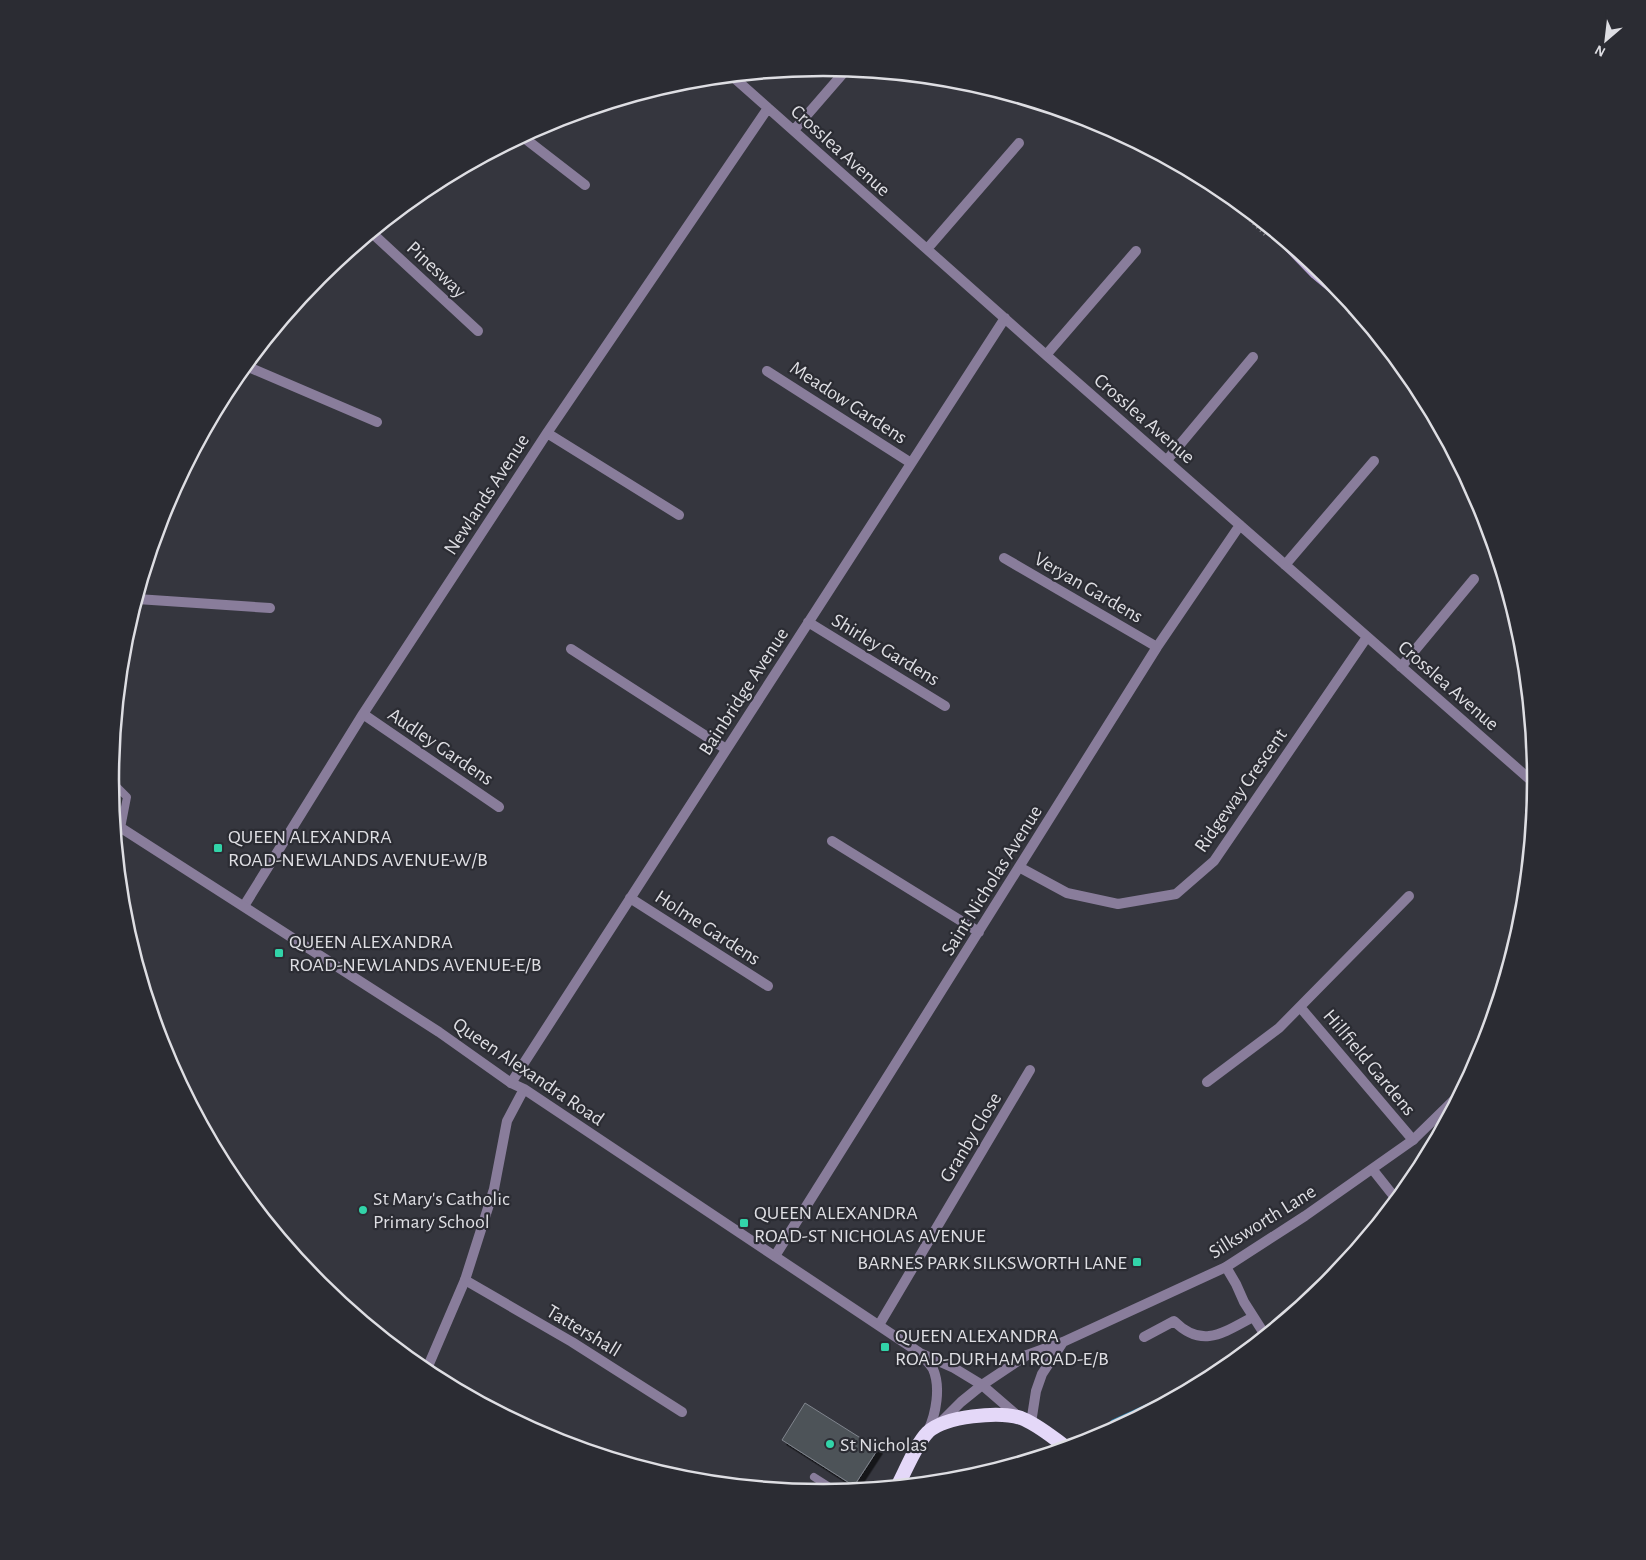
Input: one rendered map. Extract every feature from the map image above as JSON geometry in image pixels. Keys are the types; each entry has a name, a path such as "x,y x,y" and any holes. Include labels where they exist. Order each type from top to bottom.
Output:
{"highway":[{"path":"902,1479 933,1429 982,1415 1025,1420 1059,1442"}],"street":[{"path":"794,130 840,77"},
{"name":"Crosslea Avenue","path":"738,81 1046,355 1527,777"},
{"name":"Newlands Avenue","path":"244,906 363,714 547,433 768,108"},
{"path":"528,142 585,185"},
{"path":"927,249 1019,144"},
{"name":"Pinesway","path":"376,237 478,331"},
{"path":"1046,355 1136,251"},
{"name":"Bainbridge Avenue","path":"511,1083 1005,318"},
{"path":"1167,460 1254,357"},
{"path":"253,369 376,422"},
{"name":"Meadow Gardens","path":"767,370 911,463"},
{"path":"547,433 679,515"},
{"path":"1285,565 1374,461"},
{"name":"Saint Nicholas Avenue","path":"775,1256 1157,647 1240,525"},
{"name":"Veryan Gardens","path":"1004,558 1157,647"},
{"path":"1401,667 1474,579"},
{"path":"143,599 270,608"},
{"name":"Shirley Gardens","path":"808,622 945,706"},
{"name":"Ridgeway Crescent","path":"1019,868 1067,893 1118,904 1176,894 1214,861 1367,637"},
{"path":"571,649 726,749"},
{"name":"Audley Gardens","path":"363,714 499,807"},
{"name":"Queen Alexandra Road","path":"121,828 439,1032 511,1083 920,1353 954,1368 982,1385 1025,1420"},
{"path":"832,841 979,932"},
{"name":"Hillfield Gardens","path":"1207,1082 1279,1028 1408,896"},
{"name":"Holme Gardens","path":"630,898 768,986"},
{"name":"Hillfield Gardens","path":"1300,1007 1413,1140"},
{"name":"Granby Close","path":"879,1325 1030,1070"},
{"path":"429,1363 465,1280 494,1189 507,1121 524,1090"},
{"name":"Silksworth Lane","path":"933,1429 960,1402 1027,1355 1063,1342 1226,1267 1373,1170 1413,1140 1444,1110"},
{"path":"1373,1170 1392,1193"},
{"path":"1226,1267 1261,1330"},
{"name":"Tattershall","path":"465,1280 572,1342 682,1412"},
{"path":"1144,1337 1174,1320 1184,1331 1198,1337 1217,1335 1253,1317"},
{"path":"1025,1420 1042,1374 1063,1342"},
{"name":"Queen Alexandra Road","path":"920,1353 933,1370 936,1381 933,1429"}],"lane":[{"path":"119,790 127,797 121,818"},
{"path":"814,1477 825,1484"}],"building":[{"name":"St Nicholas","path":"805,1403 878,1449 856,1483 849,1483 782,1440"}],"place":[{"name":"QUEEN ALEXANDRA ROAD-NEWLANDS AVENUE-W/B","path":"218,848"},
{"name":"QUEEN ALEXANDRA ROAD-NEWLANDS AVENUE-E/B","path":"279,953"},
{"name":"St Mary's Catholic Primary School","path":"363,1210"},
{"name":"QUEEN ALEXANDRA ROAD-ST NICHOLAS AVENUE","path":"744,1223"},
{"name":"BARNES PARK SILKSWORTH LANE","path":"1137,1262"},
{"name":"QUEEN ALEXANDRA ROAD-DURHAM ROAD-E/B","path":"885,1347"},
{"name":"St Nicholas","path":"830,1444"}]}
